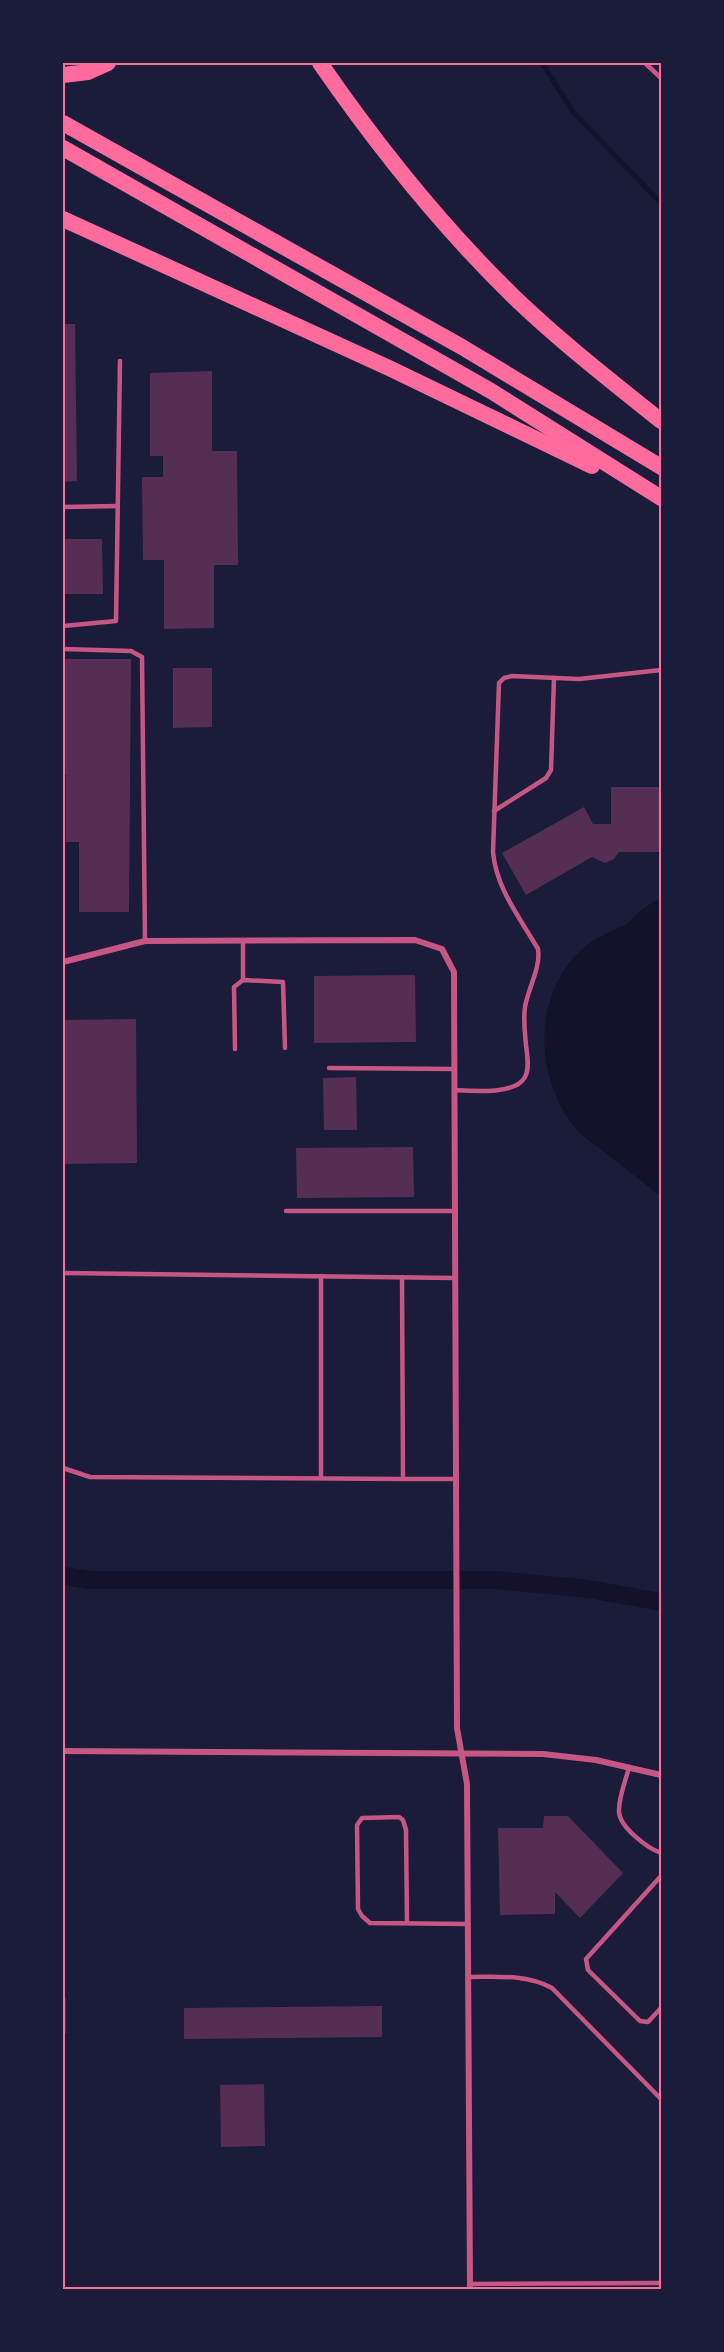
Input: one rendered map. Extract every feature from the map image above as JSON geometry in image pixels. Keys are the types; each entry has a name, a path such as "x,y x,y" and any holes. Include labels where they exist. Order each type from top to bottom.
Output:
{"highway":[{"path":"63,75 88,72 108,63"},
{"path":"320,63 384,152 472,255 578,355 661,421"},
{"path":"63,123 462,347 661,467"},
{"path":"63,148 491,391 661,499"},
{"path":"63,219 389,368 661,499"}],"street":[{"path":"63,962 145,940 415,940 442,949 454,972 457,1549 455,1596 457,1728 467,1784 470,2286"},
{"path":"63,1750 543,1754 596,1760 661,1775"}],"lane":[{"path":"645,63 661,78"},
{"path":"63,626 116,621 120,361"},
{"path":"63,507 118,506"},
{"path":"63,649 131,651 142,657 145,940"},
{"path":"454,1090 508,1089 519,1084 525,1077 528,1067 525,1010 539,957 538,949 499,882 495,870 494,811 499,683 504,678 512,676 589,678 661,670"},
{"path":"494,811 546,778 551,770 554,678"},
{"path":"243,940 243,980"},
{"path":"235,1049 234,987 243,980 282,982 285,1048"},
{"path":"329,1068 454,1069"},
{"path":"286,1211 455,1211"},
{"path":"63,1273 455,1278"},
{"path":"321,1276 321,1478"},
{"path":"402,1277 403,1479"},
{"path":"63,1468 90,1477 456,1479"},
{"path":"629,1767 619,1811 624,1823 649,1849 661,1854"},
{"path":"407,1923 406,1830 403,1820 399,1817 362,1818 357,1825 358,1909 362,1916 370,1923 468,1924"},
{"path":"661,1876 586,1959 588,1970 640,2021 648,2022 661,2008"},
{"path":"468,1977 520,1978 539,1981 552,1988 661,2099"},
{"path":"470,2286 661,2283"}],"shaded area":[{"path":"661,898 661,1197 576,1129 562,1109 552,1086 546,1062 544,1038 547,1013 554,990 565,969 586,946 625,925 643,909"}],"building":[{"path":"63,324 75,324 77,481 63,482"},
{"path":"212,371 212,451 237,451 238,565 214,565 214,628 164,629 164,560 143,560 142,477 163,477 163,456 150,456 150,373"},
{"path":"63,539 102,539 103,594 63,594"},
{"path":"63,659 131,659 129,912 79,912 79,842 66,842 66,775 63,775"},
{"path":"173,668 212,668 212,727 173,728"},
{"path":"611,787 661,787 661,852 619,852 614,859 605,863 592,857 526,895 502,853 584,807 593,824 611,824"},
{"path":"415,975 416,1042 314,1043 314,976"},
{"path":"136,1019 137,1163 63,1164 63,1020"},
{"path":"356,1077 357,1130 324,1130 323,1078"},
{"path":"413,1147 414,1197 297,1198 296,1148"},
{"path":"544,1816 568,1816 623,1873 580,1918 555,1892 555,1914 500,1915 498,1828 543,1828"},
{"path":"63,1998 66,1998 66,2033 63,2033"},
{"path":"382,2006 382,2037 184,2039 184,2008"},
{"path":"264,2084 265,2146 221,2147 220,2085"}],"waterway":[{"path":"542,63 574,113 661,203"},
{"path":"63,1576 90,1580 496,1580 589,1589 661,1602"}]}
